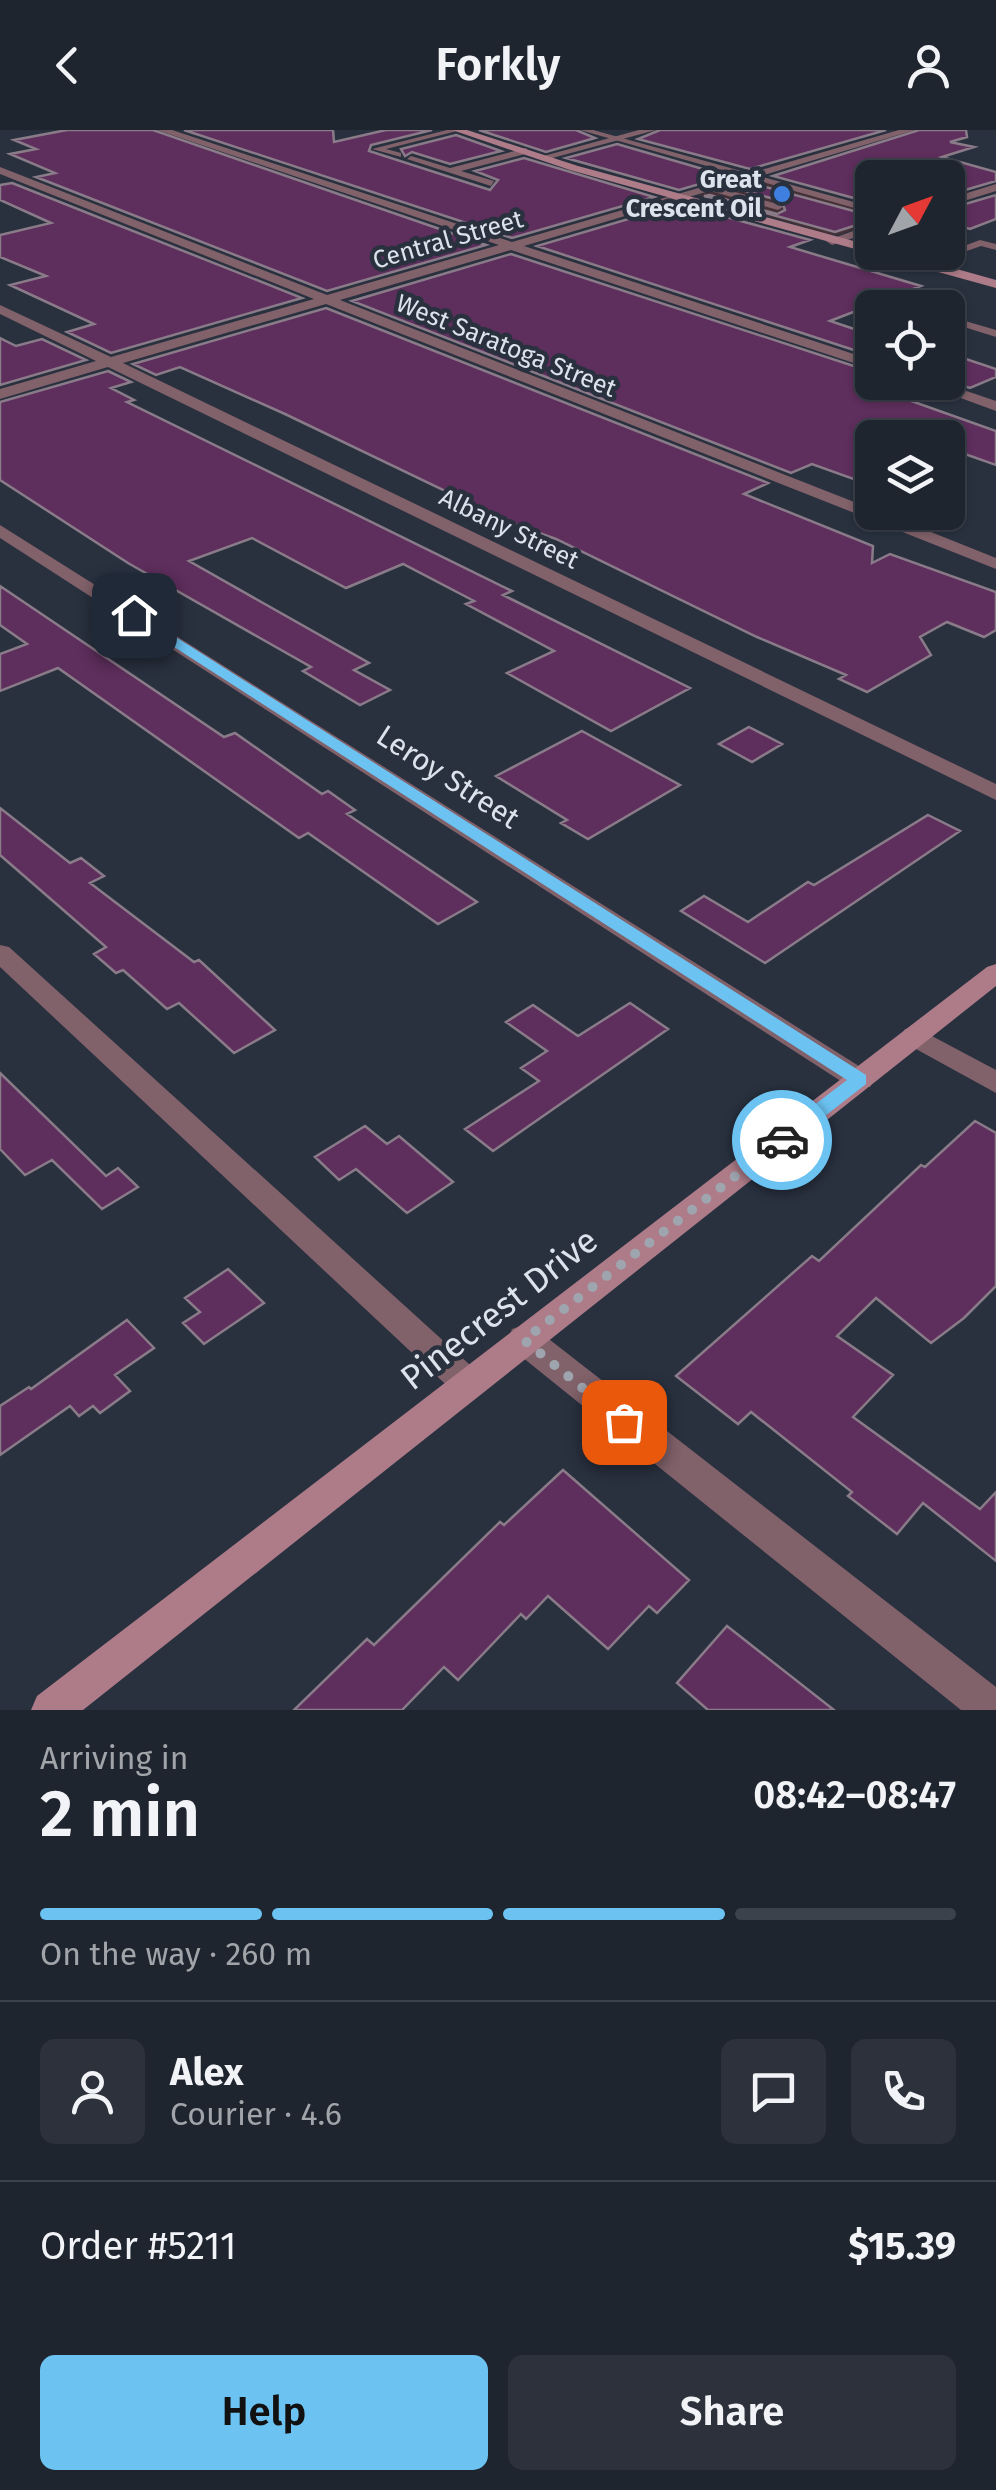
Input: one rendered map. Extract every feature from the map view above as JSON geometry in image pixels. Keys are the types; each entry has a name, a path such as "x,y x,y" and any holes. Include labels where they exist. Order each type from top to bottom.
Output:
{"main road":[{"path":"457,130 855,247"},
{"path":"934,270 996,287"},
{"name":"Pinecrest Drive","path":"51,1710 996,973"}],"street":[{"path":"162,130 855,360"},
{"path":"545,157 651,130"},
{"name":"Central Street","path":"0,394 910,130"},
{"name":"West Saratoga Street","path":"0,170 996,564"},
{"path":"965,198 993,189"},
{"path":"832,241 855,234"},
{"name":"Albany Street","path":"0,308 996,794"},
{"path":"965,396 996,406"},
{"name":"Leroy Street","path":"0,530 860,1080"},
{"path":"0,953 468,1384"},
{"path":"915,1036 996,1083"},
{"path":"524,1340 993,1710"}],"lane":[{"path":"398,155 376,149 457,130"},
{"path":"584,130 855,205"},
{"path":"450,171 526,151"},
{"path":"411,159 490,183"},
{"path":"710,188 778,207"},
{"path":"748,216 794,202"},
{"path":"965,248 980,243 996,247"},
{"path":"965,325 996,334"}],"shaded area":[{"path":"761,178 855,203 855,229 828,234 698,195"}],"building":[{"path":"67,130 153,130 486,245 327,291 36,177 55,173 10,154 36,149 14,140"},
{"path":"184,130 333,130 334,142 386,130 432,130 371,145 369,151 490,190 498,180 475,171 524,158 654,197 512,238"},
{"path":"479,130 576,130 595,138 546,152"},
{"path":"660,130 886,130 750,169 638,139"},
{"path":"919,130 966,130 967,137 950,142 974,147 942,157 953,160 855,160 855,198 773,176"},
{"path":"456,135 501,151 450,164 412,152 405,156 401,149"},
{"path":"617,144 727,176 679,190 566,158"},
{"path":"965,163 996,172 996,181 965,190"},
{"path":"12,183 302,298 111,353 67,332 94,324 10,285 46,276 0,257 0,235 51,223 0,200 0,185"},
{"path":"751,183 855,211 855,226 835,232 704,196 777,214 785,210 782,201 734,188"},
{"path":"996,195 996,219 965,228 965,204"},
{"path":"679,204 810,240 790,247 855,266 855,270 921,286 911,290 855,290 855,311 830,321 855,329 855,350 537,246"},
{"path":"511,254 855,366 855,400 909,400 965,420 855,420 855,480 812,464 791,473 352,301"},
{"path":"326,308 768,483 744,494 873,546 872,563 890,554 996,592 996,630 984,637 947,622 920,637 931,655 867,692 839,679 846,675 180,367 156,375 133,364"},
{"path":"0,338 16,346 42,339 86,360 0,385"},
{"path":"965,359 996,369 996,377 965,386"},
{"path":"108,371 131,382 111,388 134,400 127,402 512,591 503,595 690,688 611,731 507,673 554,651 466,604 474,601 403,564 346,588 252,538 189,561 369,663 354,670 390,690 360,705 303,671 311,667 128,563 0,480 0,402"},
{"path":"965,420 996,431 996,465 965,454"},
{"path":"0,586 224,737 235,733 322,794 328,791 355,810 347,814 477,902 438,924 308,833 299,838 58,668 0,691 0,654 27,644 0,625"},
{"path":"749,727 782,744 752,762 719,744"},
{"path":"582,731 680,785 588,839 561,823 567,820 496,776"},
{"path":"0,808 70,863 81,858 104,876 90,883 194,962 199,960 275,1030 234,1053 179,1003 167,1009 123,970 116,973 94,954 106,947 0,855"},
{"path":"928,815 960,831 765,963 681,911 704,896 748,922 808,882 814,885"},
{"path":"630,1003 668,1029 493,1151 465,1129 539,1081 521,1068 547,1051 506,1022 533,1005 578,1036"},
{"path":"0,1073 106,1176 118,1168 138,1187 102,1209 52,1160 25,1175 0,1149"},
{"path":"975,1121 996,1133 996,1286 931,1343 876,1298 837,1336 893,1375 853,1417 980,1509 996,1492 996,1561 923,1503 897,1534 848,1496 852,1492 751,1412 738,1424 676,1376 812,1256 819,1261 921,1165 925,1167"},
{"path":"365,1126 387,1144 399,1136 453,1182 407,1213 356,1169 339,1180 315,1157"},
{"path":"228,1269 264,1303 204,1344 183,1323 200,1312 185,1298"},
{"path":"127,1320 154,1348 115,1375 130,1391 100,1413 93,1406 79,1416 70,1406 0,1455 0,1406 31,1389"},
{"path":"563,1470 689,1580 657,1613 649,1606 608,1649 548,1596 526,1619 521,1614 458,1680 444,1667 402,1710 294,1710 367,1639 374,1645 500,1522 504,1525"},
{"path":"727,1626 834,1710 708,1710 677,1683"}],"way so far":[{"path":"624,1422 524,1340 782,1140"}],"place":[{"name":"Great Crescent Oil","path":"782,194"}],"route":[{"path":"134,615 860,1080 782,1140"}]}
